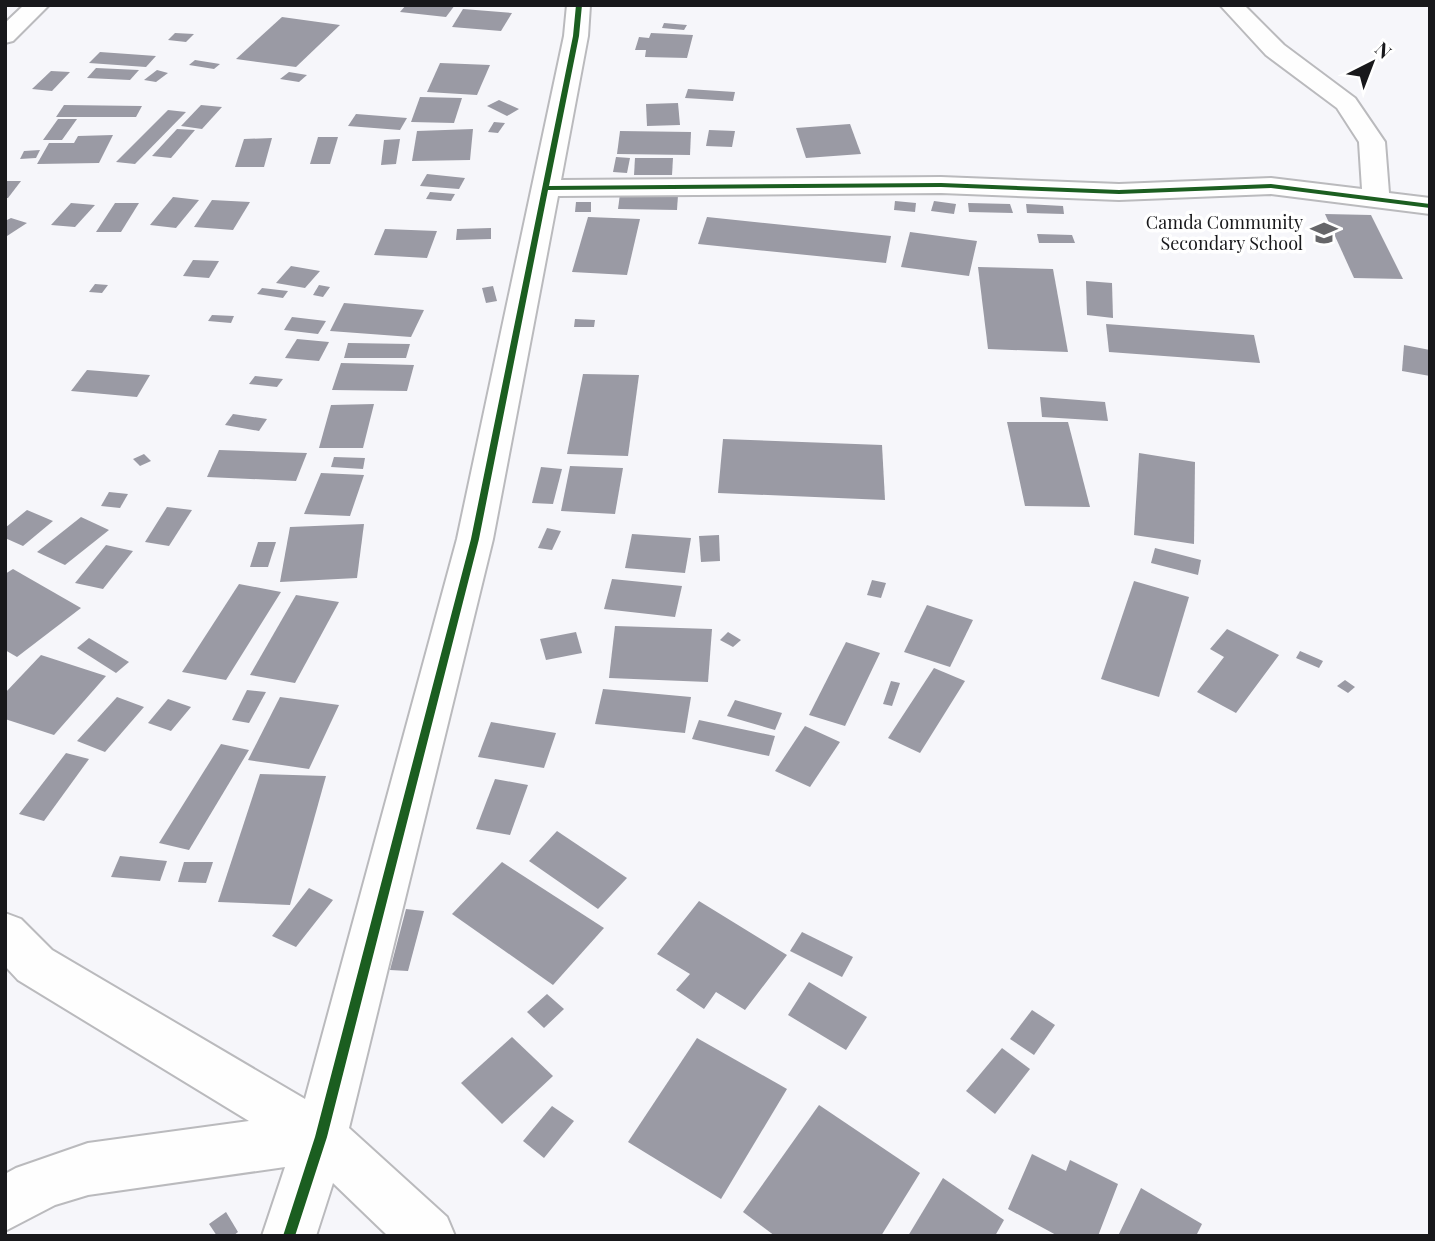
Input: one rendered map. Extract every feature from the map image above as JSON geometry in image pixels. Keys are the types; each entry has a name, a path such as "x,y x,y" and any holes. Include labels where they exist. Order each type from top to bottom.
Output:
{"street":[{"path":"5,36 38,5"},
{"path":"289,1236 321,1137 475,539 579,5"},
{"path":"1231,5 1275,50 1346,103 1372,142 1376,198"},
{"path":"545,188 941,185 1119,192 1271,186 1430,206"},
{"path":"5,933 35,965 321,1137 428,1236"},
{"path":"5,1204 24,1191 50,1179 88,1169 321,1137"}],"building":[{"path":"406,5 455,5 446,17 400,12"},
{"path":"463,9 512,13 501,31 452,27"},
{"path":"282,17 340,25 296,67 236,59"},
{"path":"664,23 687,25 684,30 662,28"},
{"path":"175,33 194,34 186,42 168,40"},
{"path":"651,33 693,35 687,58 645,57 646,50 635,50 639,37 649,38"},
{"path":"100,52 156,56 146,67 89,63"},
{"path":"195,60 220,64 214,69 189,65"},
{"path":"440,63 490,65 477,95 427,92"},
{"path":"96,68 139,70 130,80 87,78"},
{"path":"157,70 168,73 156,82 144,80"},
{"path":"51,71 70,72 52,91 32,89"},
{"path":"289,72 307,75 299,82 280,79"},
{"path":"688,89 735,92 733,101 685,98"},
{"path":"420,97 462,98 454,123 411,122"},
{"path":"499,100 519,109 507,116 487,106"},
{"path":"678,103 680,125 647,126 646,104"},
{"path":"64,105 142,106 136,117 56,117"},
{"path":"201,105 222,107 202,129 181,126"},
{"path":"168,110 186,112 135,164 116,162"},
{"path":"356,114 407,118 400,130 348,126"},
{"path":"58,119 77,119 62,140 43,140"},
{"path":"494,122 505,123 498,133 488,132"},
{"path":"850,124 861,154 806,158 796,128"},
{"path":"177,129 195,130 171,158 152,156"},
{"path":"473,129 470,160 412,161 417,131"},
{"path":"709,130 735,131 732,147 706,146"},
{"path":"620,131 691,132 690,155 617,154"},
{"path":"113,135 99,163 37,164 49,143 74,143 78,136"},
{"path":"318,137 338,137 330,164 310,164"},
{"path":"272,138 264,167 235,167 244,139"},
{"path":"400,139 396,164 381,165 384,140"},
{"path":"40,150 36,158 20,159 24,151"},
{"path":"616,157 630,158 627,173 613,172"},
{"path":"635,158 673,158 672,175 634,175"},
{"path":"427,174 465,178 459,189 420,186"},
{"path":"5,181 21,181 8,198 5,198"},
{"path":"430,192 455,194 451,201 426,199"},
{"path":"620,194 678,195 677,210 618,209"},
{"path":"173,197 199,200 176,228 150,225"},
{"path":"212,200 250,202 233,230 194,227"},
{"path":"895,201 916,203 915,212 894,210"},
{"path":"934,201 956,204 954,214 931,211"},
{"path":"576,202 591,202 591,212 575,212"},
{"path":"71,203 95,205 75,227 51,225"},
{"path":"115,203 139,203 121,232 96,232"},
{"path":"968,203 1010,204 1013,213 969,212"},
{"path":"1026,204 1063,206 1064,214 1027,213"},
{"path":"1325,214 1371,215 1403,279 1354,278"},
{"path":"588,217 640,219 627,275 572,272"},
{"path":"707,217 891,236 886,263 698,244"},
{"path":"11,218 27,223 7,236 5,221"},
{"path":"491,228 491,239 456,240 457,229"},
{"path":"385,229 437,231 427,258 374,255"},
{"path":"910,232 977,241 969,276 901,267"},
{"path":"1037,234 1072,235 1075,243 1039,243"},
{"path":"193,260 219,261 209,278 183,276"},
{"path":"291,266 320,271 305,288 276,283"},
{"path":"978,267 1053,269 1068,352 988,349"},
{"path":"1086,281 1112,283 1113,318 1087,315"},
{"path":"95,284 108,285 102,293 89,292"},
{"path":"319,285 330,287 323,297 313,295"},
{"path":"493,286 497,301 486,303 482,288"},
{"path":"262,288 288,291 283,298 257,294"},
{"path":"344,303 424,310 411,337 330,331"},
{"path":"212,315 234,316 231,323 208,321"},
{"path":"292,317 326,321 318,334 284,330"},
{"path":"575,319 595,320 594,327 574,327"},
{"path":"1106,324 1254,335 1260,363 1109,352"},
{"path":"297,339 329,342 319,361 285,358"},
{"path":"348,343 410,344 406,358 344,358"},
{"path":"1404,345 1430,350 1430,376 1402,371"},
{"path":"341,363 414,365 407,391 332,390"},
{"path":"87,370 150,375 137,397 71,391"},
{"path":"583,374 639,375 628,456 567,454"},
{"path":"255,376 283,379 277,387 249,384"},
{"path":"1040,397 1105,402 1108,421 1042,417"},
{"path":"374,404 363,448 319,448 331,405"},
{"path":"233,414 267,419 259,431 225,425"},
{"path":"1007,422 1068,422 1090,507 1025,506"},
{"path":"723,439 882,445 885,500 718,493"},
{"path":"219,450 307,453 296,481 207,477"},
{"path":"1139,453 1195,462 1194,544 1134,535"},
{"path":"144,454 151,461 140,466 133,459"},
{"path":"334,457 365,458 363,469 331,467"},
{"path":"570,466 623,468 615,514 561,511"},
{"path":"541,467 562,469 553,504 532,503"},
{"path":"321,473 364,475 350,516 304,514"},
{"path":"109,492 128,494 120,508 101,506"},
{"path":"167,507 192,510 169,546 145,542"},
{"path":"27,510 53,521 23,546 5,538 5,528"},
{"path":"81,517 109,530 65,565 37,552"},
{"path":"364,524 357,578 280,582 290,527"},
{"path":"547,528 561,531 552,550 538,548"},
{"path":"632,534 691,538 685,573 625,568"},
{"path":"719,535 720,561 701,562 699,536"},
{"path":"258,542 276,542 268,567 250,567"},
{"path":"106,545 133,551 103,589 75,583"},
{"path":"1155,548 1201,560 1198,575 1151,563"},
{"path":"13,569 81,608 17,657 5,650 5,574"},
{"path":"612,579 682,586 675,617 604,609"},
{"path":"872,580 886,583 881,598 867,595"},
{"path":"1134,581 1189,597 1159,697 1101,679"},
{"path":"239,584 281,592 226,680 182,672"},
{"path":"296,595 339,602 295,683 250,675"},
{"path":"927,605 973,620 950,667 904,652"},
{"path":"615,626 712,629 708,682 609,678"},
{"path":"1227,629 1279,655 1236,713 1197,692 1224,657 1210,649"},
{"path":"576,632 582,653 546,660 540,639"},
{"path":"728,632 741,640 733,647 720,640"},
{"path":"89,638 129,662 116,673 77,648"},
{"path":"846,642 880,653 845,726 809,715"},
{"path":"1300,651 1323,661 1319,668 1296,658"},
{"path":"41,655 106,676 54,735 5,719 5,693"},
{"path":"934,668 965,681 920,753 888,738"},
{"path":"1345,680 1355,687 1348,693 1337,686"},
{"path":"891,681 900,683 892,706 883,704"},
{"path":"603,689 691,697 685,733 595,724"},
{"path":"247,690 266,692 249,723 232,720"},
{"path":"117,697 144,707 105,752 77,741"},
{"path":"280,697 339,705 309,769 248,760"},
{"path":"168,699 191,707 171,731 148,723"},
{"path":"735,700 782,713 775,730 727,716"},
{"path":"699,720 775,736 769,756 692,739"},
{"path":"491,722 556,733 544,768 478,757"},
{"path":"805,726 840,742 810,787 775,771"},
{"path":"221,744 249,750 189,850 159,843"},
{"path":"66,753 89,759 44,821 19,814"},
{"path":"260,774 326,776 290,905 218,902"},
{"path":"495,779 528,785 510,835 476,829"},
{"path":"557,831 627,878 598,909 529,861"},
{"path":"120,856 167,861 160,881 111,877"},
{"path":"184,862 213,862 206,883 178,882"},
{"path":"502,862 604,928 553,985 452,914"},
{"path":"309,888 333,900 296,947 272,936"},
{"path":"699,901 787,955 745,1010 716,992 704,1009 676,990 690,974 657,954"},
{"path":"406,909 424,911 408,971 390,970"},
{"path":"802,932 853,957 842,977 790,951"},
{"path":"809,982 867,1017 846,1050 788,1015"},
{"path":"547,994 564,1009 544,1028 527,1012"},
{"path":"1032,1010 1055,1025 1034,1055 1010,1039"},
{"path":"512,1037 553,1076 502,1124 461,1083"},
{"path":"697,1038 787,1089 721,1199 628,1142"},
{"path":"1002,1048 1030,1069 995,1114 966,1091"},
{"path":"819,1105 920,1173 881,1236 775,1236 743,1212"},
{"path":"552,1106 574,1121 544,1158 523,1141"},
{"path":"1032,1154 1066,1171 1070,1160 1118,1184 1098,1236 1058,1236 1008,1209"},
{"path":"943,1178 1004,1220 995,1236 908,1236"},
{"path":"1141,1188 1202,1224 1196,1236 1118,1236"},
{"path":"226,1212 238,1232 233,1236 217,1236 209,1224"}],"cycle path":[{"path":"289,1236 321,1137 475,539 576,36 579,5"},
{"path":"545,188 941,185 1119,192 1271,186 1430,206"}],"place":[{"name":"Camda Community Secondary School","path":"1324,233"}]}
